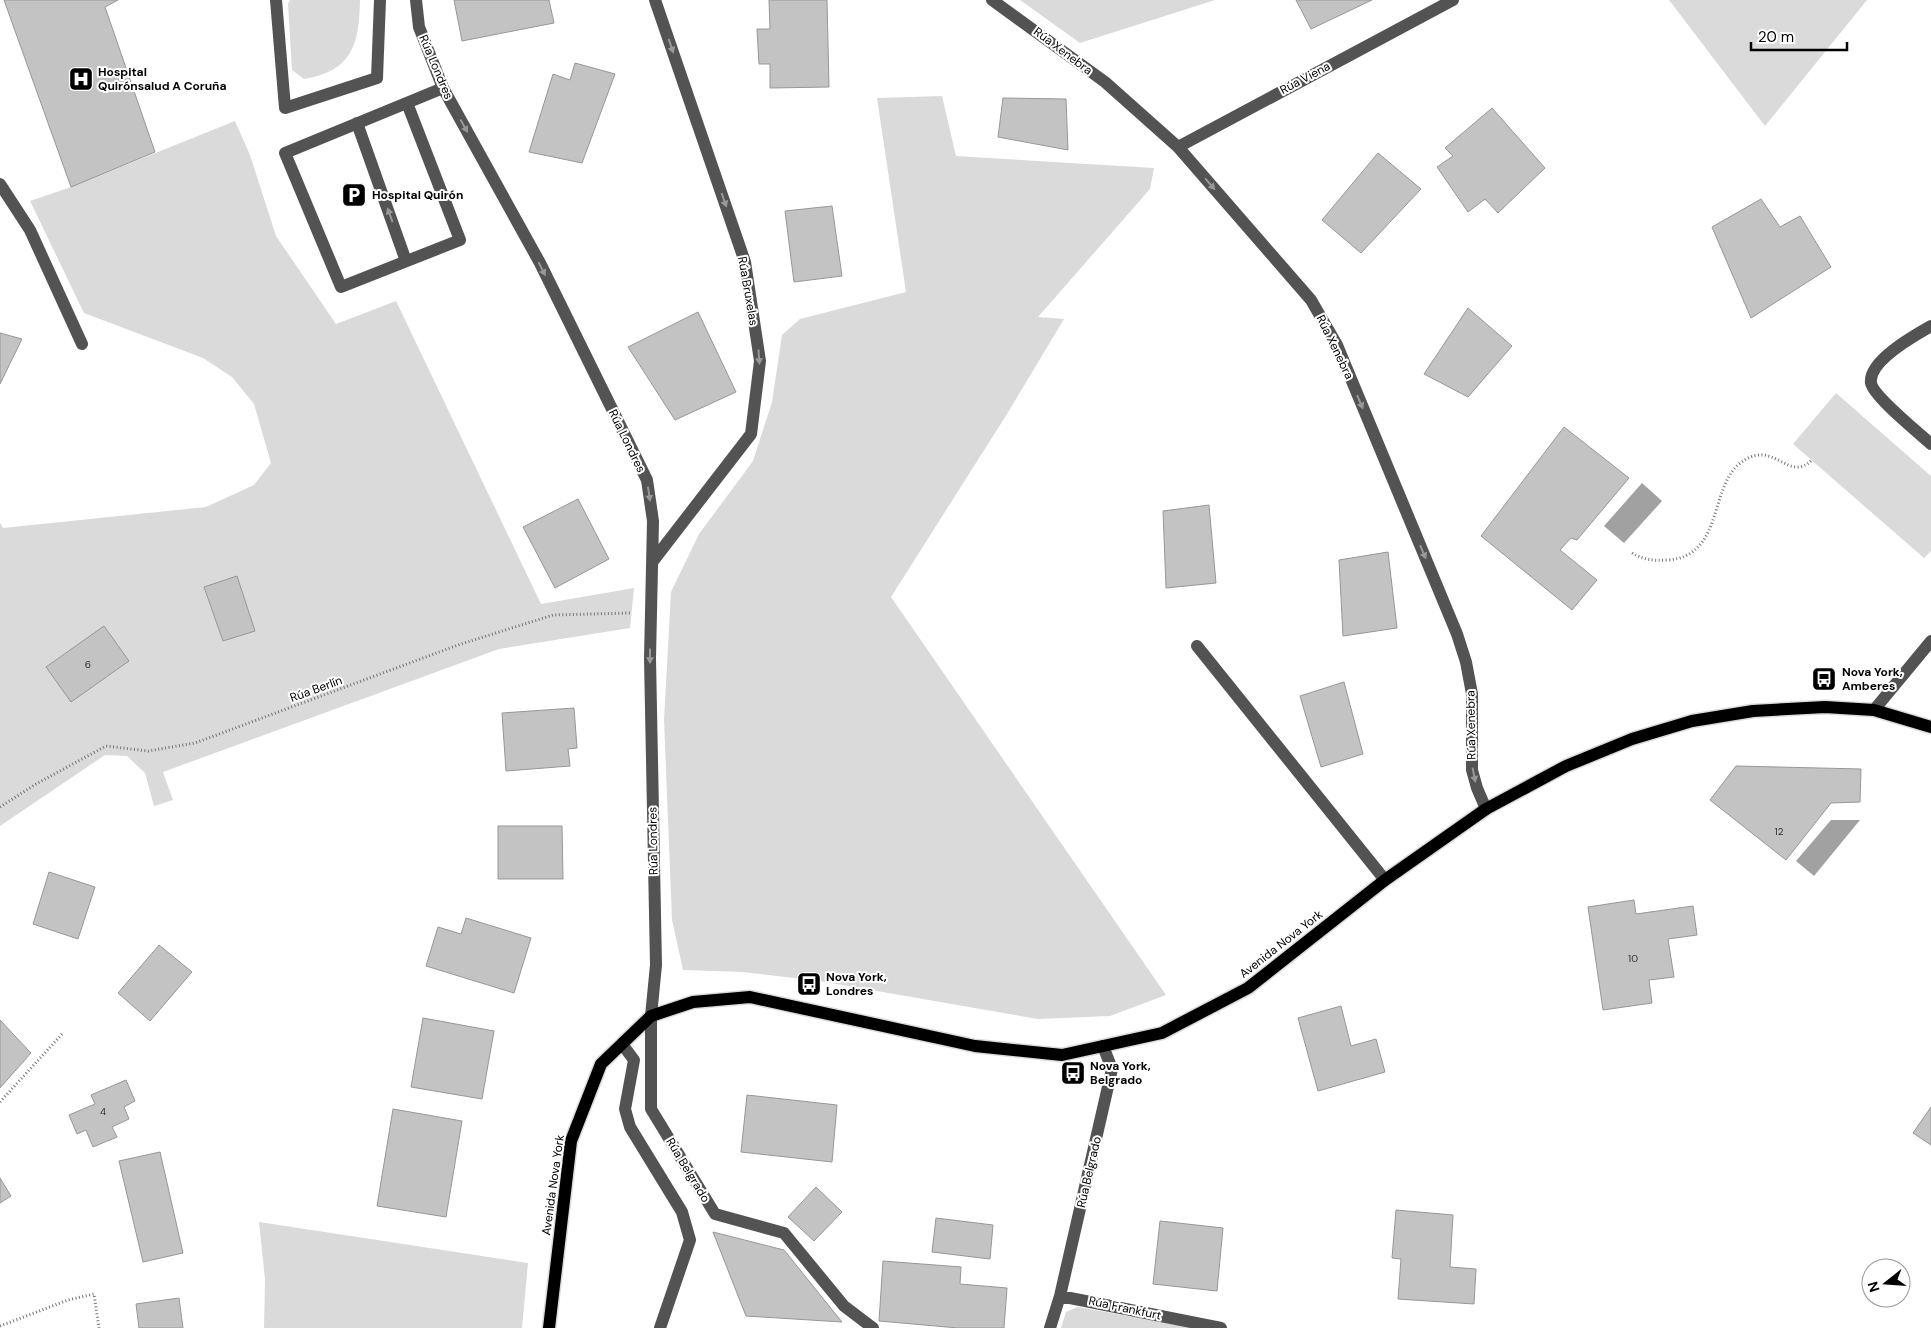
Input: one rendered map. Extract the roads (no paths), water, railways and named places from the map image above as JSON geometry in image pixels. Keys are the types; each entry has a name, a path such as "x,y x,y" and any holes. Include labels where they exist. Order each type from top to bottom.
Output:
{"main road":[{"name":"Avenida Nova York","path":"549,1328 571,1142 601,1064 651,1016 693,1002 750,997 975,1046 1062,1055 1162,1033 1248,988 1385,880 1486,809 1566,766 1632,739 1692,721 1753,711 1825,707 1874,710 1931,727"}],"street":[{"path":"276,0 285,108 377,78 380,0"},
{"name":"Rúa Londres","path":"416,0 419,27 442,88 540,264 647,480 653,521 650,613 656,965 651,1016"},
{"name":"Rúa Bruxelas","path":"653,562 750,434 760,361 745,262 655,0"},
{"name":"Rúa Xenebra","path":"992,0 1105,82 1178,147 1311,300 1337,345 1457,634 1466,662 1472,694 1472,770 1486,809"},
{"name":"Rúa Viena","path":"1178,147 1430,5 1453,0"},
{"path":"407,103 460,240 341,287 285,153 442,88"},
{"path":"357,124 406,261"},
{"path":"0,184 30,230 82,344"},
{"path":"1931,326 1901,343 1874,370 1871,383 1878,395 1931,444"},
{"path":"1874,710 1931,641"},
{"path":"1197,646 1385,880"},
{"name":"Rúa Belgrado","path":"651,1016 651,1109 715,1214 784,1233 844,1306 873,1328"},
{"path":"622,1044 634,1060 625,1109 630,1127 682,1212 690,1240 660,1328"},
{"name":"Rúa Belgrado","path":"1050,1328 1060,1296 1112,1069 1103,1046"},
{"name":"Rúa Frankfurt","path":"1060,1296 1219,1328"}],"place":[{"name":"Hospital Quirónsalud A Coruña","path":"81,79"},
{"name":"Hospital Quirón","path":"354,195"},
{"name":"Nova York, Amberes","path":"1824,679"},
{"name":"Nova York, Londres","path":"809,984"},
{"name":"Nova York, Belgrado","path":"1073,1073"}]}
